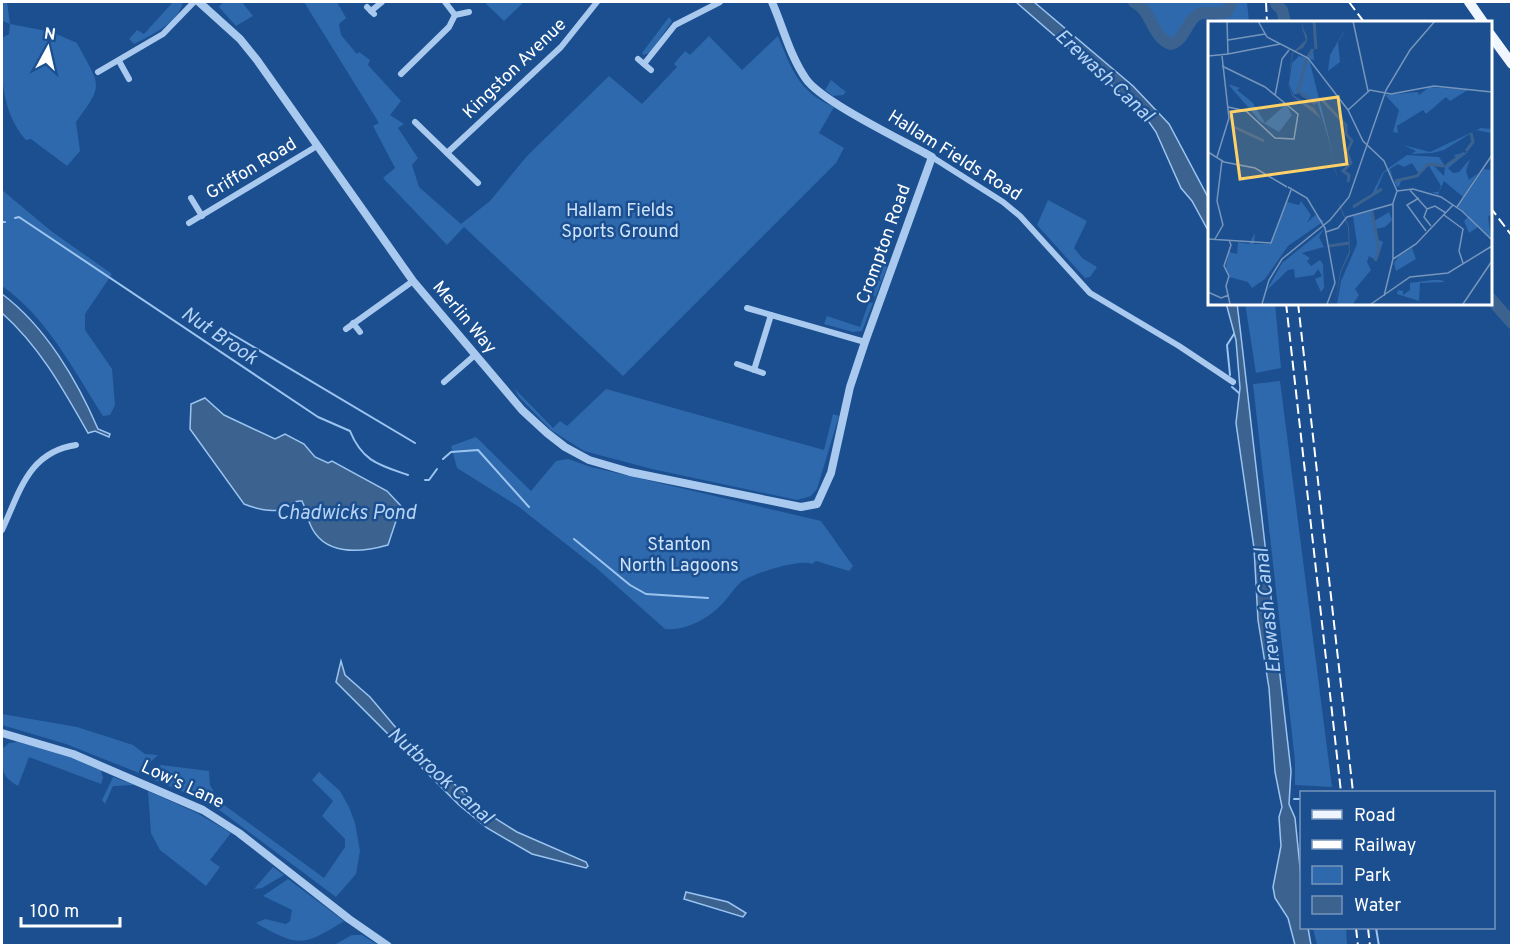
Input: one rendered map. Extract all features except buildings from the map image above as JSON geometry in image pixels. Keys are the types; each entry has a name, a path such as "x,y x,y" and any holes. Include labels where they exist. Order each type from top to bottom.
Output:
{"main road":[{"path":"1469,2 1482,21"},
{"path":"1492,35 1512,64"}],"street":[{"path":"98,72 163,34 184,16 194,2"},
{"name":"Merlin Way","path":"200,2 240,39 413,280 538,426 565,447 589,460 630,472 778,504 805,506"},
{"path":"370,11 382,2"},
{"path":"445,2 455,15"},
{"name":"Kingston Avenue","path":"447,153 561,47 597,2"},
{"path":"644,64 675,25 720,2"},
{"name":"Hallam Fields Road","path":"772,2 797,62 812,86 1003,202 1020,216 1090,293 1188,351 1233,382"},
{"path":"455,15 469,12"},
{"path":"401,74 449,27 455,15"},
{"path":"638,59 651,70"},
{"path":"119,61 129,79"},
{"path":"415,122 478,183"},
{"name":"Griffon Road","path":"189,223 317,146"},
{"name":"Crompton Road","path":"805,506 817,504 829,482 850,387 932,158"},
{"name":"Griffon Road","path":"191,198 202,216"},
{"path":"346,329 413,280"},
{"path":"747,308 865,342"},
{"path":"754,370 771,315"},
{"path":"354,323 360,332"},
{"path":"444,382 475,355"},
{"path":"737,364 764,373"},
{"path":"2,530 34,465 49,453 76,445"},
{"name":"Low's Lane","path":"2,733 73,754 197,806 240,833 349,919 388,945"}],"green space":[{"path":"2,2 7,2 10,24 3,21"},
{"path":"173,2 183,2 170,22 134,44 129,39 137,30 144,34"},
{"path":"223,2 242,2 253,16 236,26 219,7"},
{"name":"Hallam Fields Sports Ground","path":"304,2 337,2 346,18 339,24 341,35 357,54 359,52 370,60 368,65 401,101 390,115 404,124 398,128 418,158 412,165 419,187 461,224 490,201 527,156 609,76 642,104 677,67 674,64 685,51 690,55 709,36 742,70 778,36 792,69 804,86 822,101 834,107 819,133 844,148 836,163 623,376 464,227 447,245 383,178 395,168 373,126 379,123"},
{"path":"484,2 524,2 504,21"},
{"path":"1145,2 1227,2 1225,10 1195,12 1177,40 1170,42 1150,18"},
{"path":"1236,2 1247,2 1249,21 1219,21 1219,18 1230,13"},
{"path":"669,17 672,21 650,53 643,55 642,53"},
{"path":"10,24 52,32 77,43 94,76 96,84 92,99 76,122 80,151 67,166 31,139 26,140 7,105 3,79 2,38 9,34"},
{"path":"831,80 846,92 843,95 833,96 825,90"},
{"path":"2,190 51,231 112,274 85,314 85,330 112,369 115,405 110,415 103,416 70,363 33,313 2,286"},
{"path":"1048,200 1087,221 1074,248 1082,258 1097,267 1090,277 1085,278 1037,225"},
{"path":"883,263 888,265 862,331 853,332 824,324 827,316 860,327 869,302 873,303 875,296 872,295 877,280 881,281 879,277"},
{"path":"1245,304 1275,304 1281,368 1256,373"},
{"path":"1280,381 1332,787 1295,785 1295,761 1253,384"},
{"path":"515,389 553,428 560,421 567,426 606,389 824,450 833,414 839,416 817,489 811,496 797,500 652,469 584,451 551,430 518,396"},
{"name":"Stanton North Lagoons","path":"476,437 531,491 556,461 568,459 591,467 821,521 853,566 849,571 816,561 812,564 798,563 765,571 741,582 723,603 704,619 689,626 665,629 594,566 519,507 457,468 451,446"},
{"path":"2,714 77,727 133,745 145,754 158,755 139,773 66,744 2,725"},
{"path":"18,742 73,757 101,770 103,778 101,784 29,757 18,786 8,779 3,771 2,749 9,743"},
{"path":"161,765 209,771 210,785 220,802 324,878 345,847 345,839 322,816 333,801 312,780 319,772 340,791 355,823 360,851 356,874 336,897 222,812 201,799 154,780 154,770"},
{"path":"113,777 135,785 113,786 105,804 102,800"},
{"path":"148,791 197,813 231,833 210,860 220,867 206,886 160,850 151,833"},
{"path":"273,867 284,875 262,888 254,889"},
{"path":"288,879 344,921 319,936 300,941 291,940 256,923 265,919 286,924 290,921 292,910 263,896"},
{"path":"1313,929 1346,929 1347,945 1317,945"},
{"path":"352,935 362,935 378,945 334,945"}],"water":[{"name":"Erewash Canal","path":"1016,2 1034,2 1133,86 1169,124 1208,197 1208,230 1192,201 1181,188 1156,132 1142,112"},
{"path":"2,294 18,307 46,338 70,373 98,429 110,434 109,437 95,431 88,433 39,354 2,313"},
{"name":"Erewash Canal","path":"1226,304 1237,304 1291,771 1289,804 1295,818 1300,867 1300,929 1308,929 1311,945 1295,945 1288,918 1275,898 1273,887 1281,846 1279,817 1282,807 1275,772 1269,688 1258,620 1254,548 1236,423 1240,388 1236,340"},
{"name":"Chadwicks Pond","path":"205,398 224,415 275,439 285,434 304,444 315,457 328,463 332,461 387,491 401,506 388,545 366,550 343,550 333,547 316,534 302,501 279,510 261,509 244,504 190,429 191,404"},
{"name":"Nutbrook Canal","path":"341,661 345,675 370,697 408,742 485,812 517,832 586,862 588,866 586,868 532,854 487,828 459,805 336,682"},
{"path":"686,892 728,902 746,913 743,917 684,899"}],"waterway":[{"path":"1134,2 1145,11 1159,36 1171,44 1179,39 1197,15 1227,12 1231,2"},
{"path":"1276,4 1282,10 1285,21"},
{"name":"Nut Brook","path":"15,218 19,217 318,417 350,431 360,449 373,460 408,475"},
{"path":"1492,300 1512,323"},
{"path":"225,330 415,443"},
{"path":"1230,375 1227,345 1234,334"},
{"path":"1232,387 1239,393"},
{"name":"Nut Brook","path":"443,459 451,452 478,450 529,507"},
{"name":"Nut Brook","path":"425,480 429,480 437,469"},
{"name":"Nut Brook","path":"574,539 630,585 646,594 708,598"},
{"name":"Nut Brook","path":"1294,799 1300,799"},
{"name":"Nut Brook","path":"1376,929 1379,946"}],"railway":[{"path":"1266,2 1267,21"},
{"path":"1349,2 1363,21"},
{"path":"1492,210 1512,236"},
{"path":"1286,304 1341,791"},
{"path":"1298,304 1353,791"},
{"path":"1356,929 1358,946"},
{"path":"1368,929 1370,946"}]}
